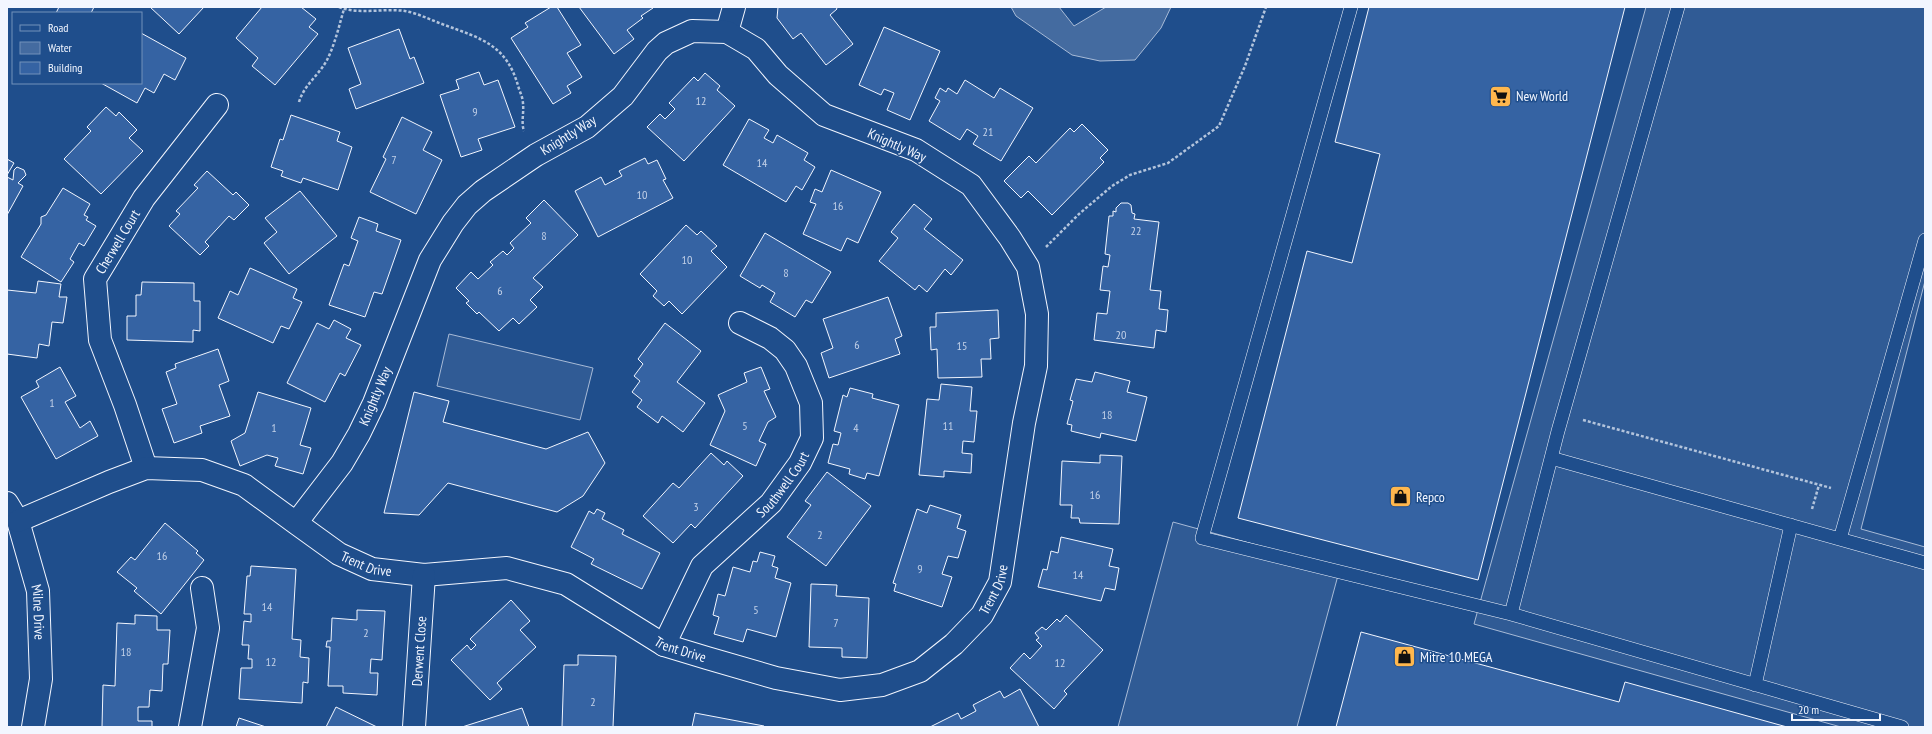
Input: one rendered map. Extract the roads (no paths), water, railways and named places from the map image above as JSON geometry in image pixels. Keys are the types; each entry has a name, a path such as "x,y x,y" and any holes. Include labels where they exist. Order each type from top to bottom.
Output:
{"street":[{"path":"727,32 734,7"},
{"name":"Knightly Way","path":"296,524 342,463 359,434 374,403 430,260 453,223 467,206 483,191 536,155 587,127 623,96 657,51 666,43 692,31 727,32 756,49 778,75 824,115 916,150 971,185 1010,238"},
{"name":"Cherwell Court","path":"146,468 126,405 100,340 95,279 144,198 217,105"},
{"name":"Trent Drive","path":"18,522 109,482 146,468 202,470 244,485 339,554 372,569 424,576 507,568 566,584 664,645 776,678 840,690 882,685 920,671 960,638 982,615 1000,582 1024,423 1036,366 1037,314 1028,267 1010,238"},
{"name":"Southwell Court","path":"664,645 702,566 771,503 800,462 812,438 811,403 796,366 785,350 770,338 740,323"},
{"name":"Milne Drive","path":"7,503 18,522 38,591 41,679 33,727"},
{"name":"Derwent Close","path":"414,727 424,576"},
{"path":"190,727 208,628 202,588"}],"lane":[{"path":"1351,7 1202,538 1511,614 1902,727"},
{"path":"1511,614 1563,414 1678,7"},
{"path":"1840,539 1925,240"},
{"path":"1551,458 1925,563"},
{"path":"1755,684 1791,525"}],"water":[{"path":"1011,7 1059,7 1074,26 1106,7 1171,7 1161,28 1135,60 1100,61 1072,55 1016,16"}],"place":[{"name":"New World","path":"1500,96"},
{"name":"Repco","path":"1401,497"},
{"name":"Mitre 10 MEGA","path":"1404,657"}]}
